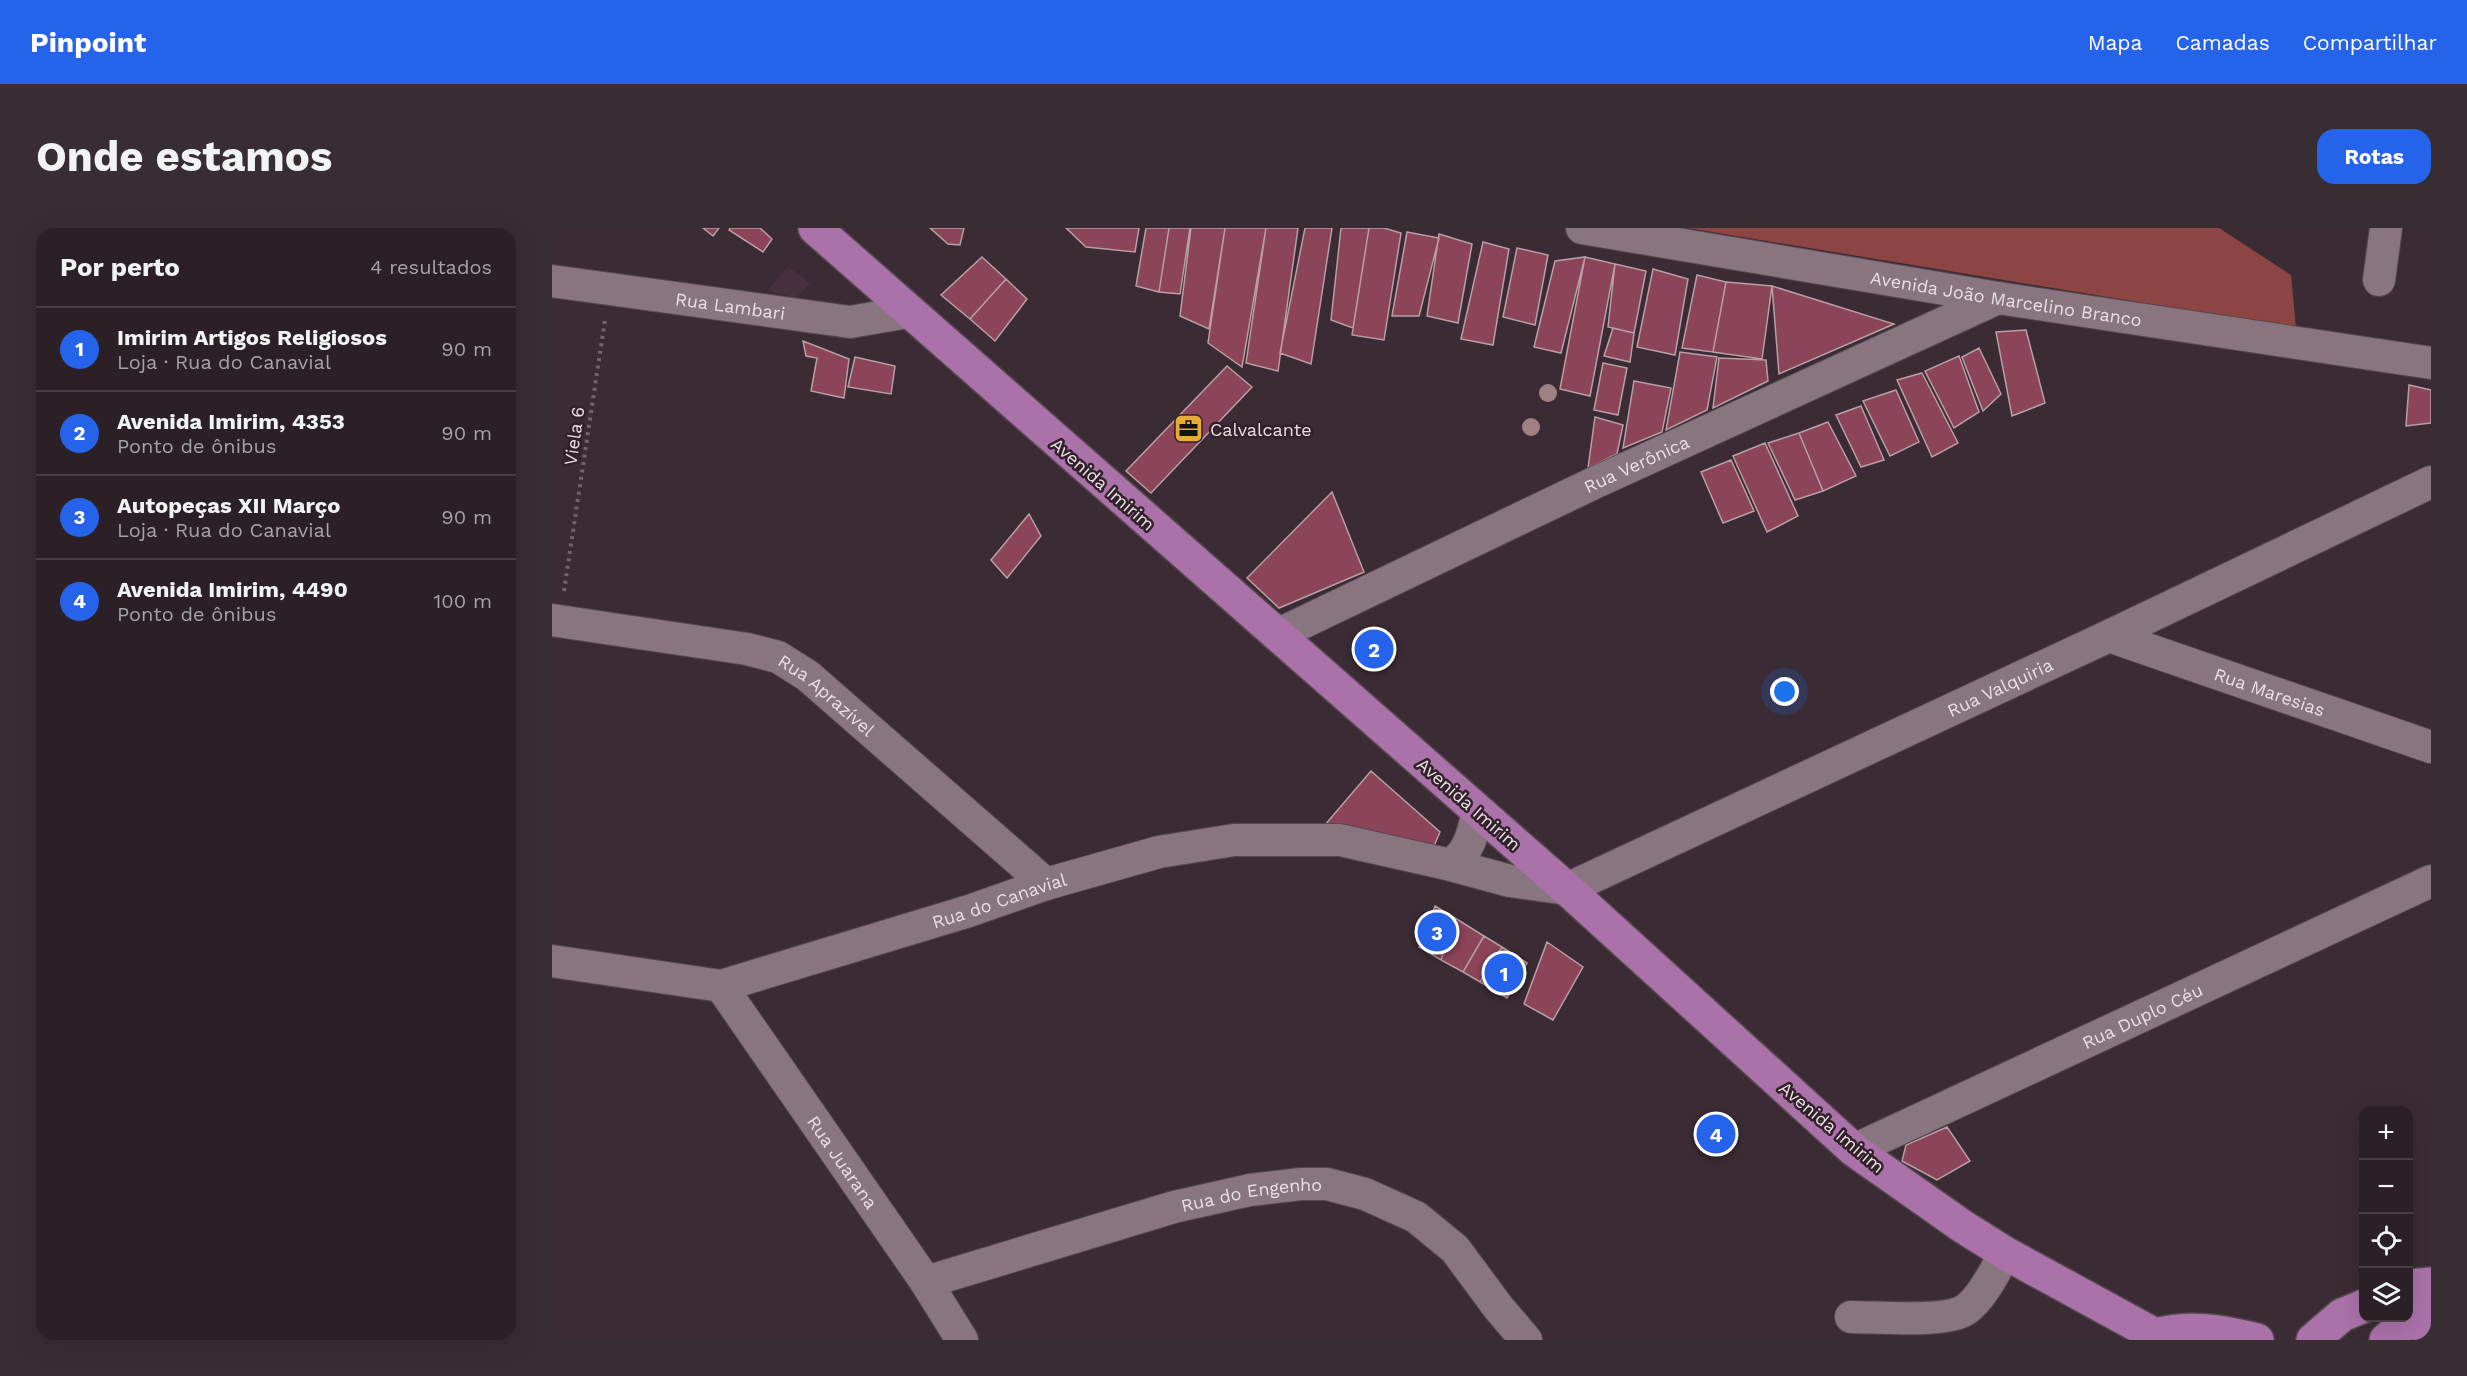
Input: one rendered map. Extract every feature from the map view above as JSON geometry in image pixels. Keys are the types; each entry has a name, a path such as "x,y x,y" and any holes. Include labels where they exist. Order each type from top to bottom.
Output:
{"main road":[{"name":"Avenida Imirim","path":"815,228 1567,889 1854,1150 1962,1226 2144,1335 2194,1329 2216,1330 2257,1340"},
{"path":"2413,1286 2431,1284"},
{"path":"2386,1340 2431,1301"},
{"path":"2313,1340 2342,1315 2359,1308"},
{"path":"2429,1340 2431,1326"}],"street":[{"name":"Avenida João Marcelino Branco","path":"1582,228 1998,298 2431,363"},
{"path":"2379,280 2386,228"},
{"name":"Rua Lambari","path":"552,281 609,291 850,322 908,312"},
{"name":"Rua Verônica","path":"1277,635 1594,483 1998,298"},
{"name":"Rua Valquiria","path":"1567,889 2109,636 2431,482"},
{"name":"Rua Aprazível","path":"556,621 747,649 778,657 808,676 1046,884"},
{"name":"Rua Maresias","path":"2109,636 2431,747"},
{"path":"1451,865 1467,848 1473,835 1478,811"},
{"name":"Rua do Canavial","path":"552,961 721,986 958,914 1046,884 1159,852 1234,840 1340,840 1510,881 1567,889"},
{"name":"Rua Duplo Céu","path":"1854,1150 2431,881"},
{"name":"Rua Juarana","path":"721,986 926,1282 962,1340"},
{"name":"Rua do Engenho","path":"926,1282 1174,1207 1250,1190 1301,1184 1328,1184 1365,1194 1416,1217 1455,1249 1498,1308 1526,1340"},
{"path":"1851,1317 1941,1317 1956,1314 1968,1308 1976,1299 2005,1253"}],"path":[{"name":"Viela 6","path":"556,621 609,291"}],"shaded area":[{"path":"1688,228 2219,228 2291,275 2296,328"},
{"path":"788,267 810,283 796,298 768,290"}],"building":[{"path":"703,228 719,228 713,236"},
{"path":"730,228 760,228 772,239 763,252 729,230"},
{"path":"930,228 964,228 960,245 948,244"},
{"path":"1066,228 1139,228 1135,252 1086,247"},
{"path":"1146,228 1169,228 1159,292 1136,286"},
{"path":"1169,228 1190,228 1180,294 1159,292"},
{"path":"1191,228 1225,228 1209,329 1180,316"},
{"path":"1225,228 1266,228 1242,367 1208,343"},
{"path":"1266,228 1298,228 1278,371 1246,363"},
{"path":"1305,228 1332,228 1311,364 1280,353"},
{"path":"1341,228 1369,228 1353,328 1331,320"},
{"path":"1369,228 1384,228 1401,233 1384,340 1352,335"},
{"path":"1407,232 1439,238 1419,316 1392,316"},
{"path":"1439,234 1472,244 1458,323 1427,316"},
{"path":"1483,242 1509,249 1493,345 1461,339"},
{"path":"1517,248 1548,255 1535,325 1503,317"},
{"path":"982,257 1006,279 970,319 941,295"},
{"path":"1585,257 1615,264 1590,396 1560,389"},
{"path":"1585,257 1561,353 1534,347 1555,261"},
{"path":"1615,264 1646,271 1634,333 1608,327"},
{"path":"1653,269 1688,279 1675,355 1637,347"},
{"path":"1697,275 1726,282 1713,352 1682,348"},
{"path":"1006,279 1027,299 995,341 970,319"},
{"path":"1726,282 1772,286 1762,359 1713,352"},
{"path":"1772,286 1894,324 1779,374"},
{"path":"1613,328 1634,333 1630,362 1604,356"},
{"path":"2026,330 2045,403 2012,416 1996,332"},
{"path":"803,341 849,359 844,398 811,391 817,358 806,356"},
{"path":"1979,348 2001,394 1983,411 1962,357"},
{"path":"1680,352 1717,357 1707,410 1666,430"},
{"path":"1959,356 1979,412 1954,428 1925,371"},
{"path":"855,357 895,366 891,394 848,387"},
{"path":"1719,358 1766,360 1768,381 1713,408"},
{"path":"1603,363 1627,368 1618,415 1594,410"},
{"name":"Calvalcante","path":"1227,366 1252,387 1151,493 1126,471"},
{"path":"1922,373 1958,443 1932,457 1897,380"},
{"path":"1634,381 1671,388 1662,432 1623,448"},
{"path":"2409,385 2431,390 2431,423 2406,426"},
{"path":"1896,390 1919,442 1890,456 1863,401"},
{"path":"1861,406 1884,460 1861,467 1836,415"},
{"path":"1595,417 1623,425 1617,454 1588,468"},
{"path":"1828,422 1856,476 1823,491 1799,433"},
{"path":"1799,433 1823,491 1795,500 1768,443"},
{"path":"1765,443 1798,516 1767,532 1733,456"},
{"path":"1731,460 1754,511 1723,523 1701,472"},
{"path":"1332,492 1364,572 1279,608 1247,578"},
{"path":"1029,514 1041,536 1007,578 991,560"},
{"path":"1371,771 1440,832 1434,846 1324,826"},
{"path":"1435,906 1455,918 1441,960 1419,947"},
{"path":"1455,918 1484,936 1463,972 1441,960"},
{"path":"1484,936 1502,947 1480,982 1463,972"},
{"path":"1547,942 1583,967 1553,1020 1524,1004"},
{"path":"1502,947 1527,963 1507,998 1480,982"},
{"path":"1947,1127 1970,1161 1937,1180 1902,1161 1906,1145"}],"place":[{"name":"Calvalcante","path":"1189,429"},
{"name":"Avenida Imirim, 4353","path":"1374,649"},
{"name":"Autopeças XII Março","path":"1437,932"},
{"name":"Imirim Artigos Religiosos","path":"1504,973"},
{"name":"Avenida Imirim, 4490","path":"1716,1134"}]}
